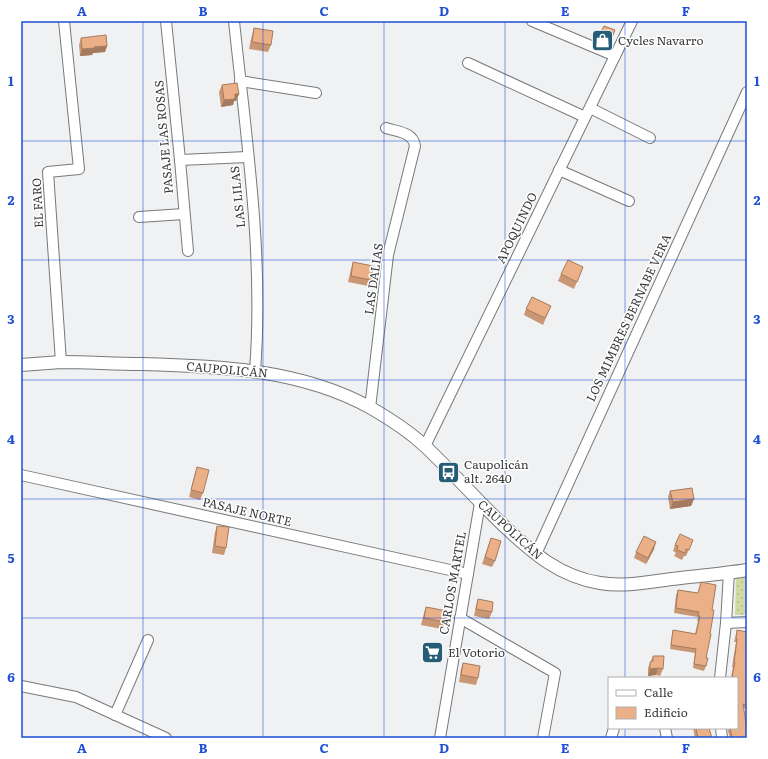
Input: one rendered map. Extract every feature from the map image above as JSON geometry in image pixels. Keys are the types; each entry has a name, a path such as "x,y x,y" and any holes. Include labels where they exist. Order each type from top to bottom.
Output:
{"street":[{"name":"EL FARO","path":"61,362 48,172 79,169 64,21"},
{"name":"PASAJE LAS ROSAS","path":"166,21 188,251"},
{"name":"LAS LILAS","path":"234,21 255,233 258,288 255,372"},
{"path":"532,21 615,56"},
{"name":"APOQUINDO","path":"425,446 632,21"},
{"path":"468,63 585,117"},
{"path":"240,81 316,93"},
{"name":"LOS MIMBRES BERNABE VERA","path":"536,554 743,111 747,92"},
{"path":"590,108 650,138"},
{"name":"LAS DALIAS","path":"370,408 388,255 415,146 414,140 411,136 386,128"},
{"path":"180,160 247,157"},
{"path":"560,170 629,201"},
{"path":"139,217 184,214"},
{"name":"CAUPOLICÁN","path":"21,365 61,362 171,365 275,374 314,384 333,390 370,408 402,428 425,446 480,503 536,554 547,562 571,575 598,583 633,584 747,570"},
{"name":"PASAJE NORTE","path":"21,475 468,574"},
{"name":"CARLOS MARTEL","path":"440,738 480,503"},
{"path":"720,677 726,624 729,572"},
{"path":"460,618 554,673 543,738"},
{"path":"726,624 747,622"},
{"path":"115,715 148,640"},
{"path":"21,686 76,697 162,737"}],"green space":[{"path":"736,576 747,576 747,615 735,615"}],"building":[{"path":"604,26 615,30 611,40 599,35"},
{"path":"254,28 273,31 271,45 252,42"},
{"path":"106,35 107,46 82,49 81,38"},
{"path":"237,83 239,94 235,94 235,99 224,100 222,85"},
{"path":"568,260 583,267 577,282 561,274"},
{"path":"353,262 373,266 371,280 351,276"},
{"path":"532,297 551,306 545,318 526,309"},
{"path":"197,467 209,470 203,493 191,490"},
{"path":"692,488 694,499 673,502 670,491"},
{"path":"217,526 229,527 226,548 215,546"},
{"path":"680,534 693,540 689,550 686,549 685,553 677,550 678,546 675,545"},
{"path":"644,536 656,542 648,558 636,552"},
{"path":"491,538 501,541 495,561 485,557"},
{"path":"701,582 716,585 706,666 694,664 696,649 671,645 673,630 696,634 700,616 698,616 699,612 676,608 678,590 698,593"},
{"path":"478,599 493,602 492,612 476,609"},
{"path":"426,607 447,611 445,622 424,618"},
{"path":"737,630 747,632 747,705 743,704 747,738 732,738 730,729 738,729 738,677 732,676 735,663"},
{"path":"653,656 664,656 663,669 650,669 650,662 653,661"},
{"path":"463,663 480,666 478,678 461,675"},
{"path":"696,729 709,729 712,738 698,738"}],"place":[{"name":"Cycles Navarro","path":"603,41"},
{"name":"Caupolicán alt. 2640","path":"449,472"},
{"name":"El Votorio","path":"433,653"}]}
